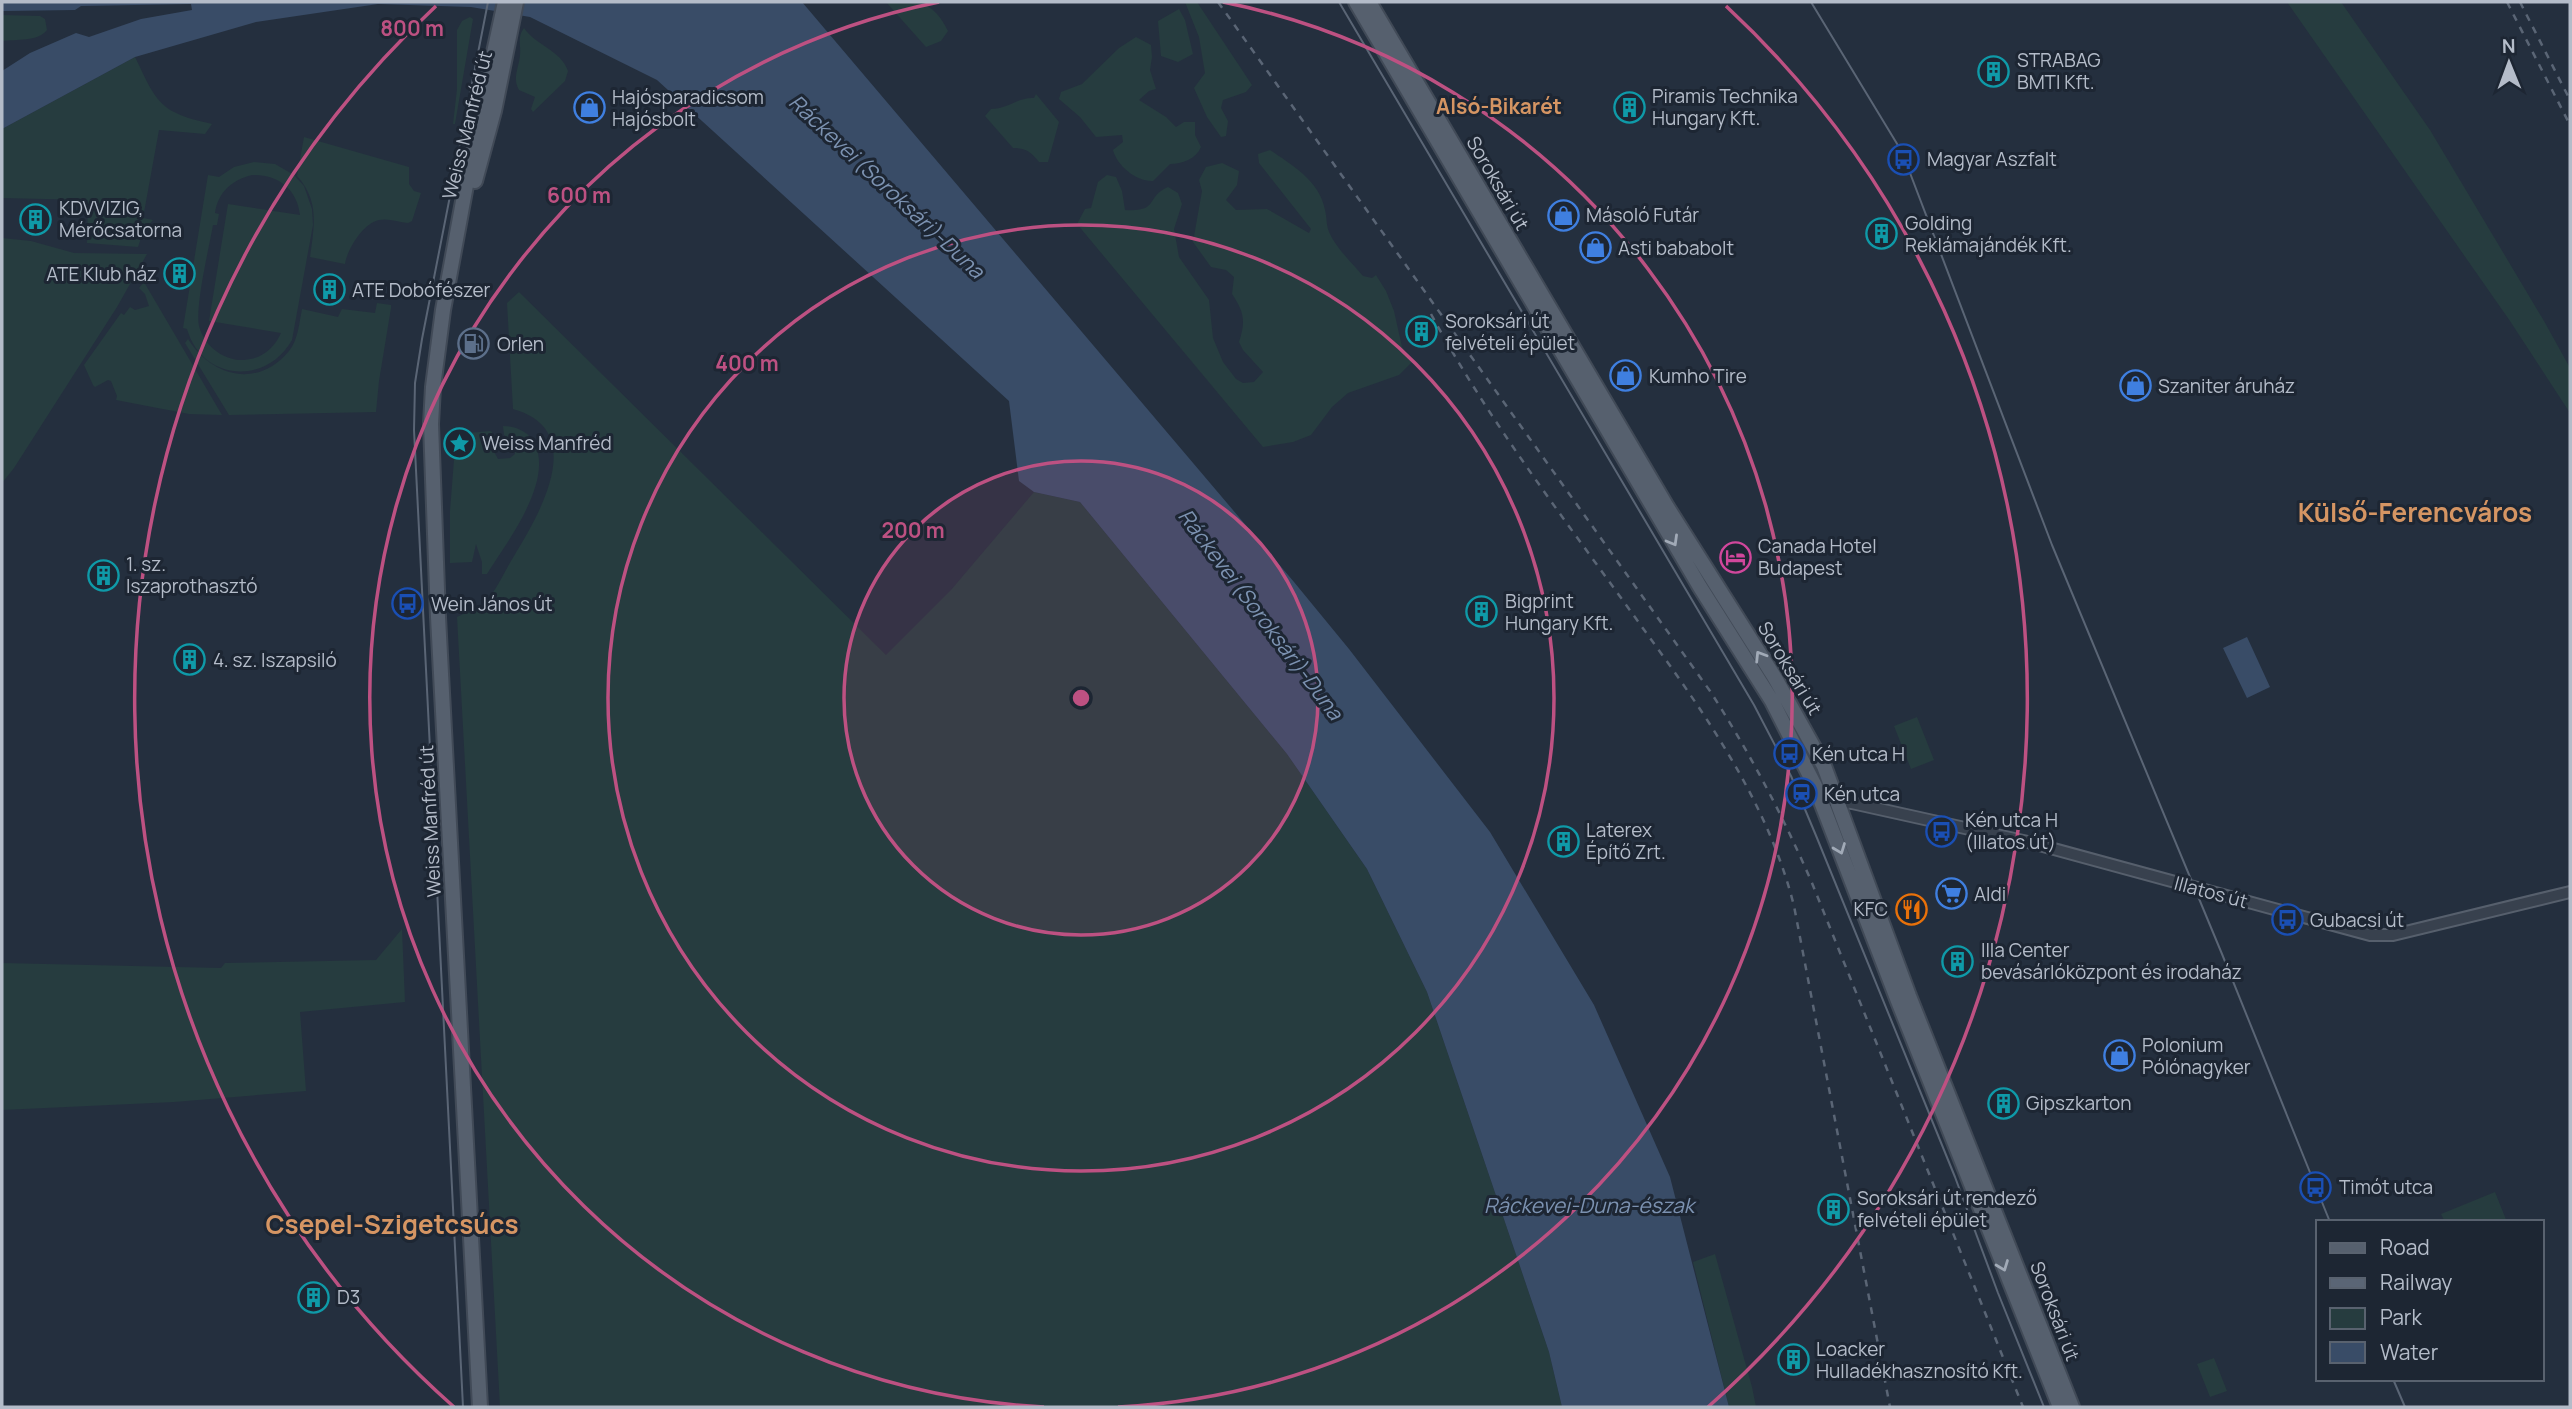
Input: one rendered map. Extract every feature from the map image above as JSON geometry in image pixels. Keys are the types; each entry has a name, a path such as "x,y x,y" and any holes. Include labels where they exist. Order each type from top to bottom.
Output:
{"main road":[{"path":"505,2 506,24"},
{"path":"506,24 516,2"},
{"name":"Soroksári út","path":"1356,2 1694,576 1772,701 1815,786 2060,1407"},
{"name":"Soroksári út","path":"1369,2 1667,507 1775,678 1808,735 1830,782 1842,796 1909,996 2072,1407"},
{"name":"Weiss Manfréd út","path":"480,1407 439,617 432,408 443,310 458,234 485,149 506,24"}],"street":[{"name":"Illatos út","path":"1815,786 1824,798 1844,805 2042,845 2370,935 2393,935 2570,892"},
{"path":"1830,822 1844,805"}],"green space":[{"path":"886,2 924,5 937,13 948,31 941,41 926,47"},
{"path":"1185,2 1197,2 1252,85 1246,92 1223,100 1221,108 1228,121 1226,136 1221,137 1207,117 1194,88 1205,73 1199,37"},
{"path":"2287,2 2341,2 2430,130 2570,368 2570,413 2510,321"},
{"path":"1179,9 1185,20 1193,54 1178,62 1161,56 1158,21"},
{"path":"2,15 40,16 45,19 47,30 32,38 2,41"},
{"path":"470,17 473,19 453,124 457,89 457,30 462,21"},
{"path":"524,28 560,58 568,71 565,81 533,112 531,109 535,97 519,90 516,81 520,38"},
{"path":"1136,37 1151,45 1150,70 1156,89 1149,91 1139,100 1166,117 1176,127 1184,122 1195,122 1195,135 1201,147 1196,155 1188,160 1170,164 1153,181 1134,176 1119,162 1113,150 1123,142 1122,135 1096,137 1080,117 1059,99 1061,92 1082,84 1119,48"},
{"path":"135,57 160,102 183,116 212,124 205,134 159,130 143,218 153,220 143,232 138,247 87,243 88,200 2,198 2,129"},
{"path":"1036,94 1059,122 1048,162 1039,162 1028,151 1013,148 985,116 991,109 1034,98"},
{"path":"304,137 409,167 409,184 414,191 421,193 412,221 373,222 357,238 345,264 310,257 314,215 309,195 297,176"},
{"path":"1270,150 1304,175 1317,190 1325,210 1329,232 1344,255 1363,276 1372,278 1376,275 1394,311 1402,347 1412,362 1399,375 1348,393 1332,407 1311,435 1293,442 1263,447 1077,224 1085,209 1091,208 1098,182 1107,175 1116,177 1122,191 1125,210 1143,209 1168,187 1178,193 1182,204 1174,229 1179,257 1209,300 1213,338 1223,362 1236,379 1243,383 1254,382 1263,372 1239,342 1243,317 1232,294 1234,277 1226,270 1211,267 1193,242 1202,191 1199,180 1206,167 1222,163 1239,171 1237,185 1226,200 1236,210 1267,209 1309,233 1311,229 1259,163 1258,154"},
{"path":"254,162 275,164 294,175 304,186 312,209 313,225 292,340 281,355 267,365 235,371 206,359 195,346 187,329 183,328 208,175 219,177 234,167","holes":["261,175 285,185 295,198 300,215 228,204 209,321 281,333 275,344 261,355 237,360 222,355 205,340 198,317 201,291 213,225 217,225 219,214 215,213 219,199 227,188 238,180"]},
{"path":"2,238 31,241 74,253 147,254 117,307 2,483"},
{"path":"144,282 222,415 189,414 116,400 111,381 95,387 93,385 84,365 121,313 124,315 130,307 135,310 149,306 145,294 139,288"},
{"path":"519,292 886,655 951,590 1034,492 1080,502 1287,754 1367,869 1427,992 1549,1352 1562,1407 500,1407 457,617 485,602 493,592 536,518 552,474 554,453 549,435 536,420 513,409 507,303"},
{"path":"377,303 391,305 391,308 376,412 229,415 185,343 188,339 198,352 222,370 250,374 277,363 289,351 296,337 302,309 338,317 342,309 375,313"},
{"path":"503,426 522,430 535,444 539,459 538,476 533,494 516,529 487,574 482,574 482,562 476,544 472,562 450,563 450,511 456,434 490,431 492,448 498,459 510,458 515,454 513,441 504,435"},
{"path":"1917,717 1934,760 1911,769 1894,726"},
{"path":"402,929 405,1002 300,1012 306,1091 174,1102 2,1110 2,963 221,968 225,963 376,960"},
{"path":"2495,1192 2506,1220 2444,1220 2441,1214"},
{"path":"1715,1254 1756,1407 1729,1407 1693,1262"},
{"path":"2214,1358 2227,1391 2210,1397 2197,1364"}],"water":[{"name":"Ráckevei-Duna-észak","path":"2,2 802,2 1294,582 1490,832 1594,1005 1670,1177 1729,1407 1562,1407 1549,1352 1427,992 1367,869 1287,754 1080,502 1034,492 1019,481 1009,401 657,80 530,17 471,7 378,4 256,22 135,57 2,129 2,71 30,53 76,33 89,37 141,19 192,10 191,4 2,11"},
{"path":"2247,637 2270,687 2247,698 2223,648"}],"tram line":[{"path":"463,1407 414,430 415,383 422,339 488,2"},
{"path":"1339,2 1754,705 1791,776 1955,1177 2044,1407"},
{"path":"1811,2 1902,152 2052,545 2329,1220"},
{"path":"2394,1381 2405,1407"}],"railway":[{"path":"1218,2 1710,691 1739,738 1778,809 1812,883 2023,1407"},
{"path":"2507,2 2570,125"},
{"path":"2520,2 2570,100"},
{"path":"1431,314 1505,435 1710,725 1751,794 1768,830 1794,906 1890,1407"}],"place":[{"name":"STRABAG BMTI Kft.","path":"1994,71"},
{"name":"Piramis Technika Hungary Kft.","path":"1629,107"},
{"name":"Hajósparadicsom Hajósbolt","path":"589,108"},
{"name":"Magyar Aszfalt","path":"1904,159"},
{"name":"Másoló Futár","path":"1563,215"},
{"name":"KDVVIZIG, Mérőcsatorna","path":"36,219"},
{"name":"Golding Reklámajándék Kft.","path":"1882,234"},
{"name":"Asti bababolt","path":"1595,248"},
{"name":"ATE Klub ház","path":"180,274"},
{"name":"ATE Dobófészer","path":"329,290"},
{"name":"Soroksári út felvételi épület","path":"1422,332"},
{"name":"Orlen","path":"474,344"},
{"name":"Kumho Tire","path":"1626,376"},
{"name":"Szaniter áruház","path":"2135,386"},
{"name":"Weiss Manfréd","path":"459,443"},
{"name":"Canada Hotel Budapest","path":"1735,557"},
{"name":"1. sz. Iszaprothasztó","path":"103,575"},
{"name":"Wein János út","path":"408,604"},
{"name":"Bigprint Hungary Kft.","path":"1482,612"},
{"name":"4. sz. Iszapsiló","path":"190,660"},
{"name":"Kén utca H","path":"1789,754"},
{"name":"Kén utca","path":"1801,794"},
{"name":"Kén utca H (Illatos út)","path":"1942,831"},
{"name":"Laterex Építő Zrt.","path":"1563,841"},
{"name":"Aldi","path":"1951,894"},
{"name":"KFC","path":"1911,909"},
{"name":"Gubacsi út","path":"2287,920"},
{"name":"Illa Center bevásárlóközpont és irodaház","path":"1958,961"},
{"name":"Polonium Pólónagyker","path":"2119,1056"},
{"name":"Gipszkarton","path":"2003,1103"},
{"name":"Timót utca","path":"2316,1187"},
{"name":"Soroksári út rendező felvételi épület","path":"1834,1209"},
{"name":"D3","path":"314,1297"},
{"name":"Loacker Hulladékhasznosító Kft.","path":"1793,1360"}],"district":[{"name":"Alsó-Bikarét","path":"1499,106"},
{"name":"Külső-Ferencváros","path":"2415,512"},
{"name":"Csepel-Szigetcsúcs","path":"392,1224"}],"water label":[{"name":"Ráckevei (Soroksári)-Duna","path":"887,186"},
{"name":"Ráckevei (Soroksári)-Duna","path":"1261,614"}]}
